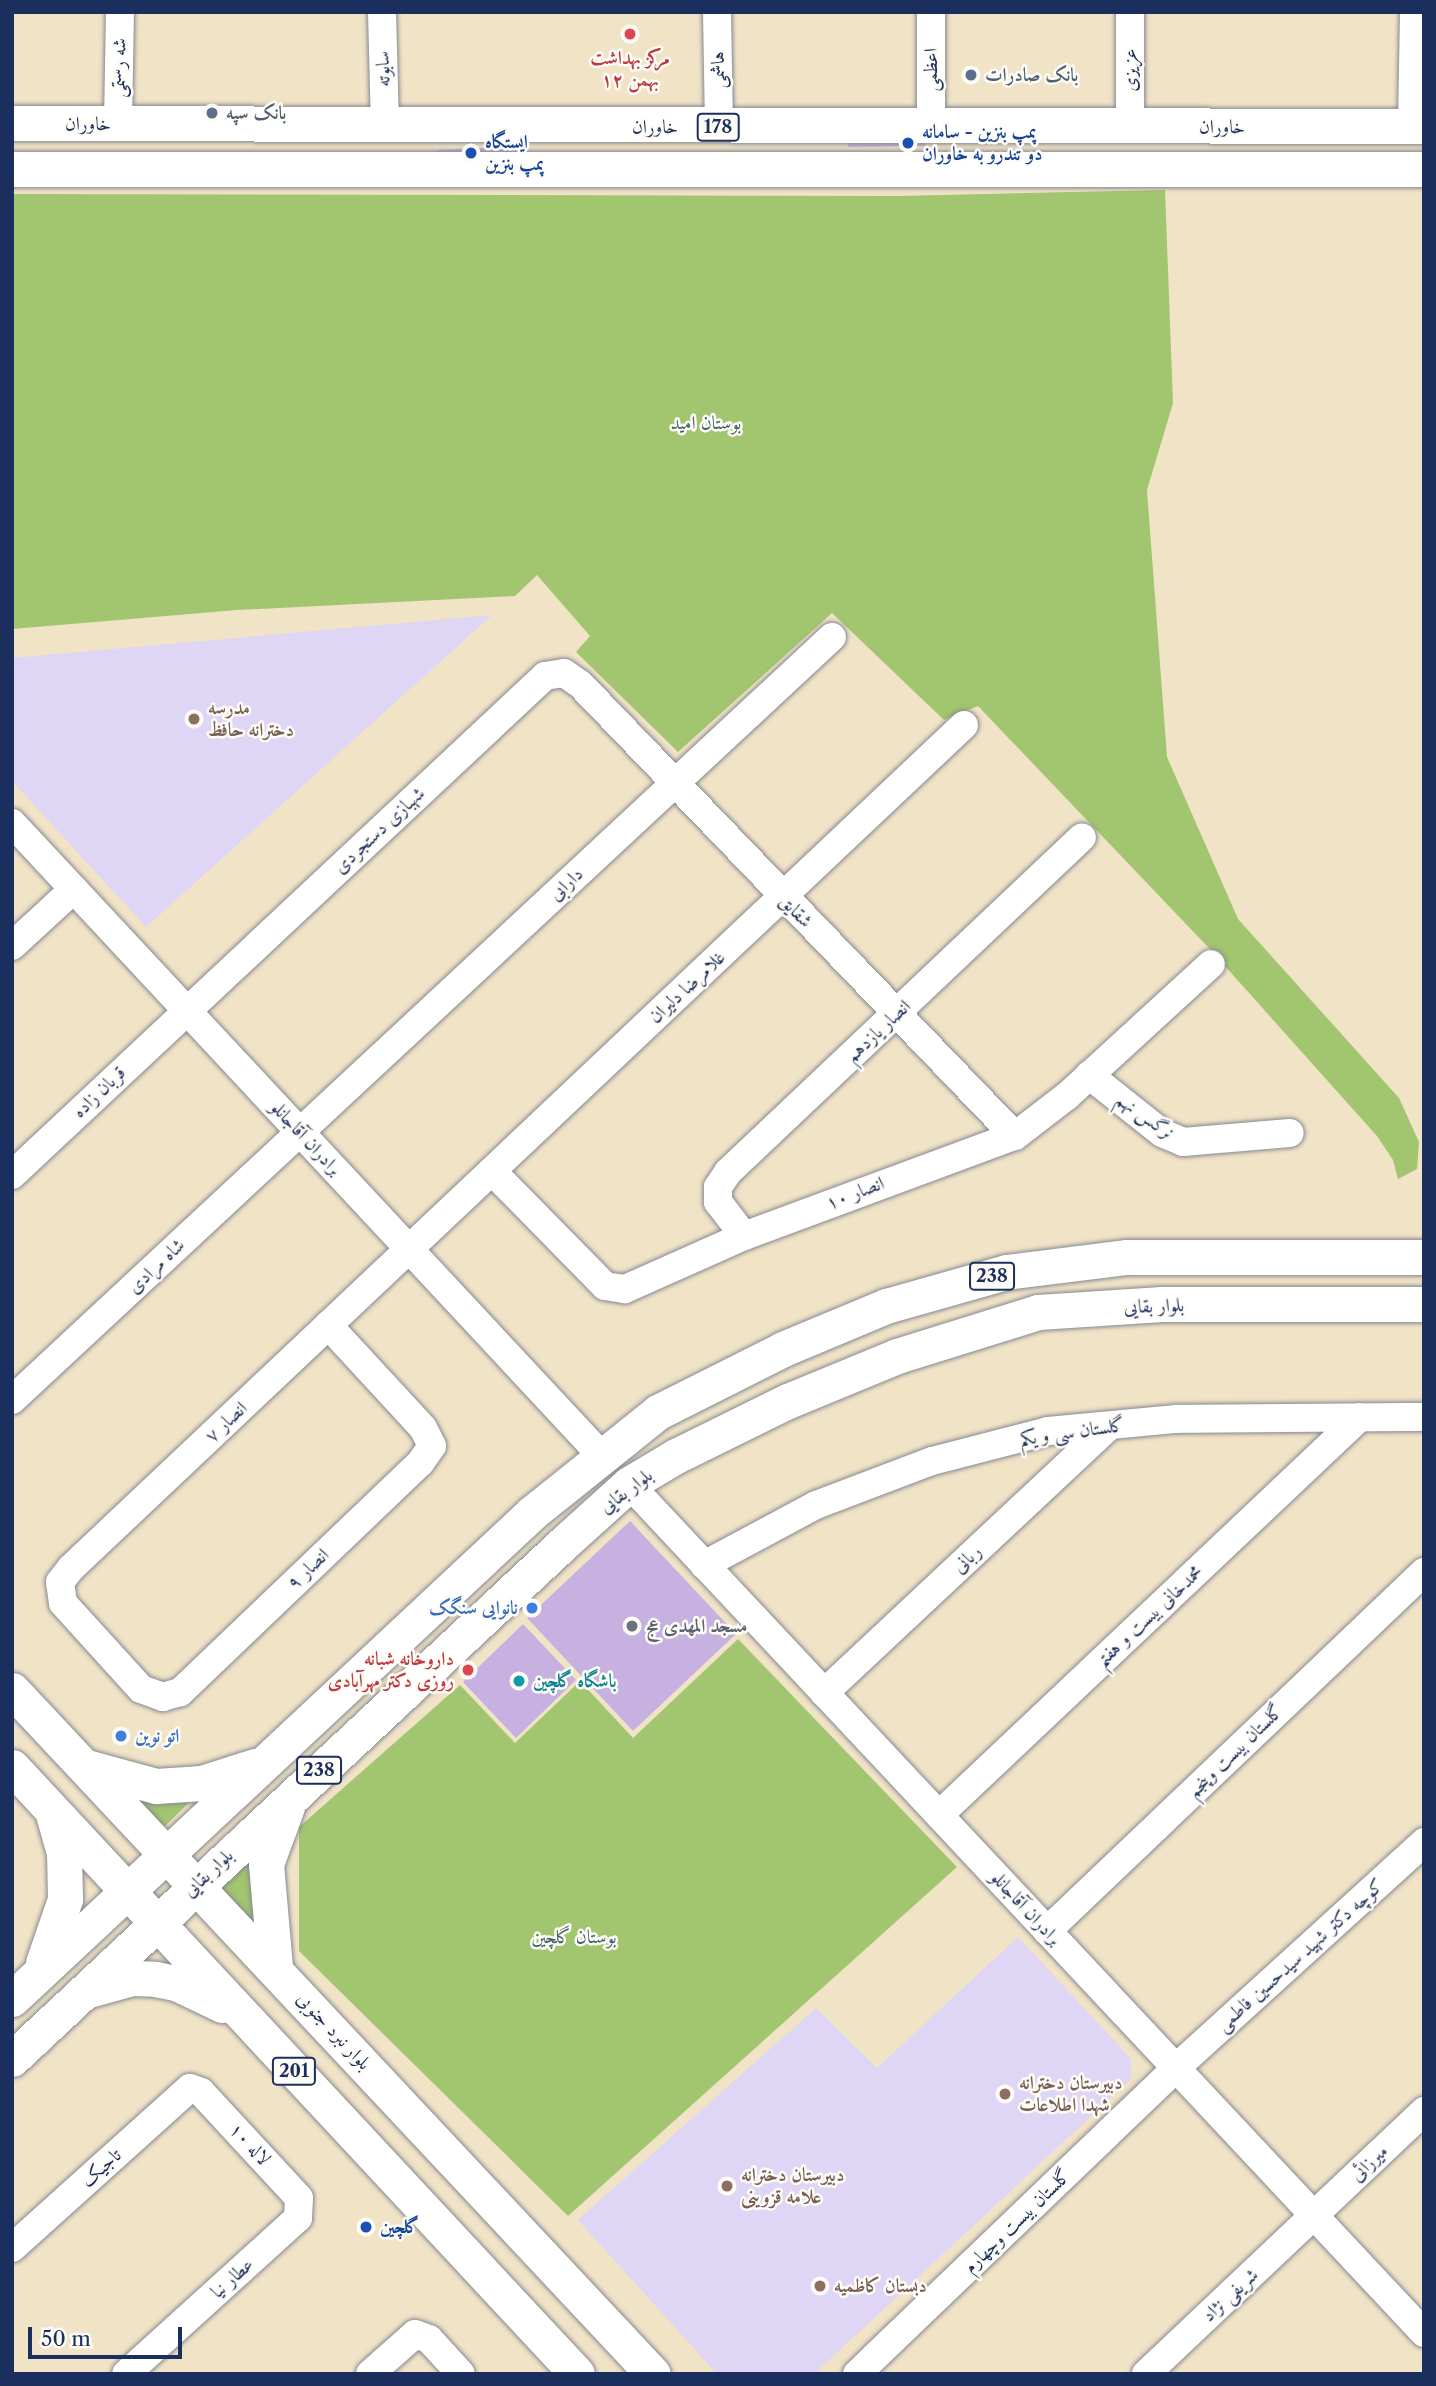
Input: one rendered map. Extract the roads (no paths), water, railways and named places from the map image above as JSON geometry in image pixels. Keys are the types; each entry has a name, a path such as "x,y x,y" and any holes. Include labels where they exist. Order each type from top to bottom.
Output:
{"main road":[{"name":"خاوران","path":"12,123 719,127 1418,126"},
{"path":"12,169 1424,169"},
{"name":"238","path":"25,1987 127,1889 600,1454 658,1412 783,1349 886,1306 1006,1272 1127,1257 1424,1257"},
{"name":"بلوار بقایی","path":"12,2059 86,1991 154,1922 629,1484 788,1401 897,1356 1038,1312 1162,1304 1424,1304"},
{"path":"600,1454 629,1484"},
{"name":"بلوار نبرد جنوبی","path":"12,1690 169,1853 653,2374"},
{"path":"85,1767 156,1786 176,1786 226,1778 268,1761"},
{"name":"201","path":"12,1768 577,2374"},
{"path":"275,1967 266,1864 271,1842 293,1794"},
{"path":"25,1987 65,1899 64,1853 50,1807"},
{"path":"86,1991 132,1978 155,1979 202,1994 246,2021"}],"street":[{"name":"شه رستمی","path":"118,124 120,12"},
{"name":"سابوته","path":"382,12 385,125"},
{"name":"هاشمی","path":"717,12 719,127"},
{"name":"اعظمی","path":"931,12 931,127"},
{"name":"عزیزی","path":"1130,12 1130,127"},
{"path":"1414,12 1418,126"},
{"name":"دارابی","path":"300,1132 832,637"},
{"name":"شهبازی دستجردی","path":"186,1009 545,676 564,673 580,684"},
{"name":"شقایق","path":"580,684 673,785 1015,1136"},
{"name":"غلامرضا دلیران","path":"410,1249 964,725"},
{"name":"برادران آقاجانلو","path":"12,823 600,1454"},
{"name":"انصار یازدهم","path":"744,1236 718,1202 718,1187 1082,837"},
{"path":"12,946 74,889"},
{"name":"انصار ۱۰","path":"492,1171 605,1286 625,1289 744,1236 1015,1136 1089,1075 1211,964"},
{"name":"قربان زاده","path":"12,1175 186,1009"},
{"name":"نرگس نهم","path":"1089,1075 1162,1133 1184,1142 1290,1133"},
{"name":"شاه مرادی","path":"12,1400 300,1132"},
{"name":"انصار ۷","path":"63,1604 60,1582 71,1568 410,1249"},
{"name":"انصار ۹","path":"63,1604 141,1689 163,1697 180,1692 420,1463 432,1446 423,1428 328,1325"},
{"name":"محمدخانی بیست و هفتم","path":"939,1815 1360,1417"},
{"name":"گلستان سی و یکم","path":"704,1565 816,1505 932,1461 1048,1431 1177,1419 1424,1417"},
{"name":"ربانی","path":"824,1693 1109,1426"},
{"name":"برادران آقاجانلو","path":"629,1484 1424,2333"},
{"name":"گلستان بیست وپنجم","path":"1047,1931 1424,1572"},
{"name":"کوچه دکتر شهید سیدحسین فاطمی","path":"1176,2068 1424,1842"},
{"name":"گلستان بیست وچهارم","path":"857,2374 1176,2068"},
{"name":"لاله ۱۰","path":"190,2088 201,2092 299,2198 302,2208"},
{"name":"تاجیک","path":"12,2248 190,2088"},
{"name":"میرزائی","path":"1314,2215 1424,2111"},
{"name":"عطار نیا","path":"126,2374 299,2218 302,2208"},
{"name":"شریفی نژاد","path":"1146,2374 1314,2215"},
{"path":"370,2374 415,2334 429,2339 461,2374"}],"place":[{"name":"مرکز بهداشت ۱۲ بهمن","path":"630,34"},
{"name":"بانک صادرات","path":"971,75"},
{"name":"بانک سپه","path":"212,113"},
{"name":"پمپ بنزین - سامانه دو تندرو به خاوران","path":"908,143"},
{"name":"ایستگاه پمپ بنزین","path":"471,153"},
{"name":"مدرسه دخترانه حافظ","path":"194,719"},
{"name":"نانوایی سنگک","path":"532,1608"},
{"name":"مسجد المهدی عج","path":"632,1626"},
{"name":"داروخانه شبانه روزی دکتر مهرآبادی","path":"468,1670"},
{"name":"باشگاه گلچین","path":"519,1681"},
{"name":"اتو نوین","path":"121,1736"},
{"name":"دبیرستان دخترانه شهدا اطلاعات","path":"1005,2094"},
{"name":"دبیرستان دخترانه علامه قزوینی","path":"727,2186"},
{"name":"گلچین","path":"366,2227"},
{"name":"دبستان کاظمیه","path":"820,2286"}],"park label":[{"name":"بوستان امید","path":"706,423"},
{"name":"بوستان گلچین","path":"574,1937"}]}
